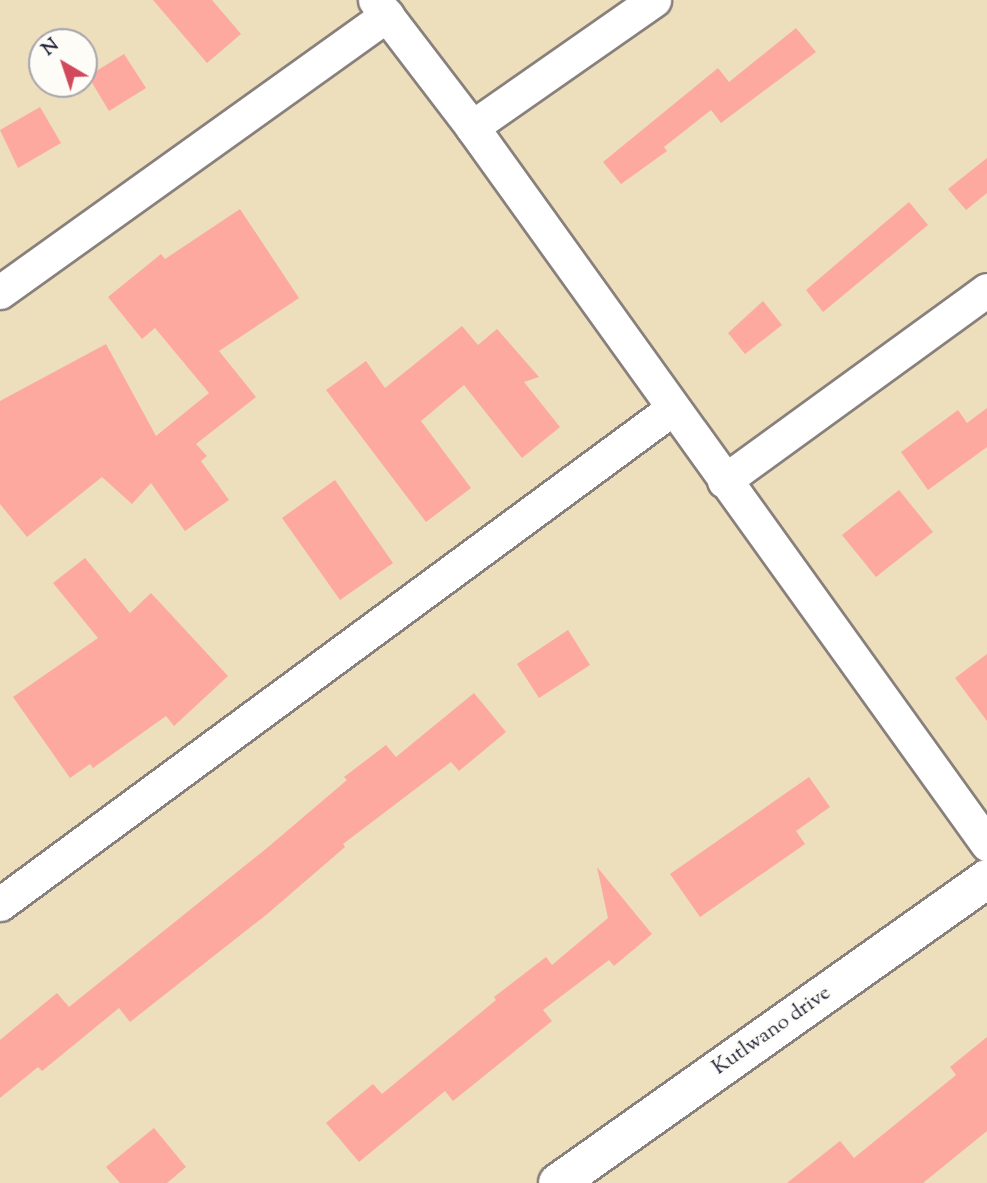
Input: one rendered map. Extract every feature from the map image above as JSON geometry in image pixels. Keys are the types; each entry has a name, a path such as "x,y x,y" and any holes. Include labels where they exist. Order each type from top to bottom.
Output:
{"street":[{"path":"472,127 654,0"},
{"path":"0,292 381,7 472,127 672,410 987,844"},
{"path":"724,481 987,290"},
{"path":"0,904 672,410"},
{"name":"Kutlwano drive","path":"558,1183 987,879"}],"building":[{"path":"153,0 212,0 241,34 207,63"},
{"path":"796,28 816,52 721,123 711,110 664,147 667,151 621,184 603,162 718,68 729,82"},
{"path":"124,54 146,88 109,111 98,93 98,70"},
{"path":"40,107 61,143 18,168 0,130"},
{"path":"987,158 987,193 966,210 948,189"},
{"path":"909,202 928,225 823,312 806,290"},
{"path":"240,209 299,298 219,351 256,397 196,444 207,456 201,461 229,500 185,531 151,483 132,504 102,477 27,537 0,504 0,401 106,344 156,436 209,393 155,328 142,339 108,297 161,254 165,259"},
{"path":"763,301 782,325 745,354 728,333"},
{"path":"462,326 478,345 497,329 539,377 524,382 560,427 522,458 464,385 421,421 471,488 426,522 326,390 366,361 385,388"},
{"path":"987,408 987,447 928,490 901,452 958,410 967,423"},
{"path":"335,480 393,563 340,600 282,518"},
{"path":"899,490 933,532 876,577 842,535"},
{"path":"85,558 130,613 151,593 228,676 174,726 166,716 93,768 90,764 70,778 13,697 98,638 53,583"},
{"path":"568,630 590,665 539,698 517,664"},
{"path":"987,654 987,721 955,678"},
{"path":"474,693 506,732 459,771 451,762 343,844 345,847 266,915 130,1022 119,1008 42,1071 38,1067 0,1098 0,1040 57,993 69,1007 267,848 347,780 344,777 386,745 396,757"},
{"path":"809,777 830,807 796,831 805,844 700,917 670,874"},
{"path":"597,867 652,934 614,966 609,960 543,1010 552,1021 453,1101 445,1091 359,1162 326,1123 373,1084 382,1094 496,1000 494,997 546,957 552,965 608,918"},
{"path":"987,1037 987,1131 923,1183 787,1183 840,1141 854,1158 956,1075 950,1067"},
{"path":"154,1128 186,1167 167,1183 120,1183 106,1167"}]}
